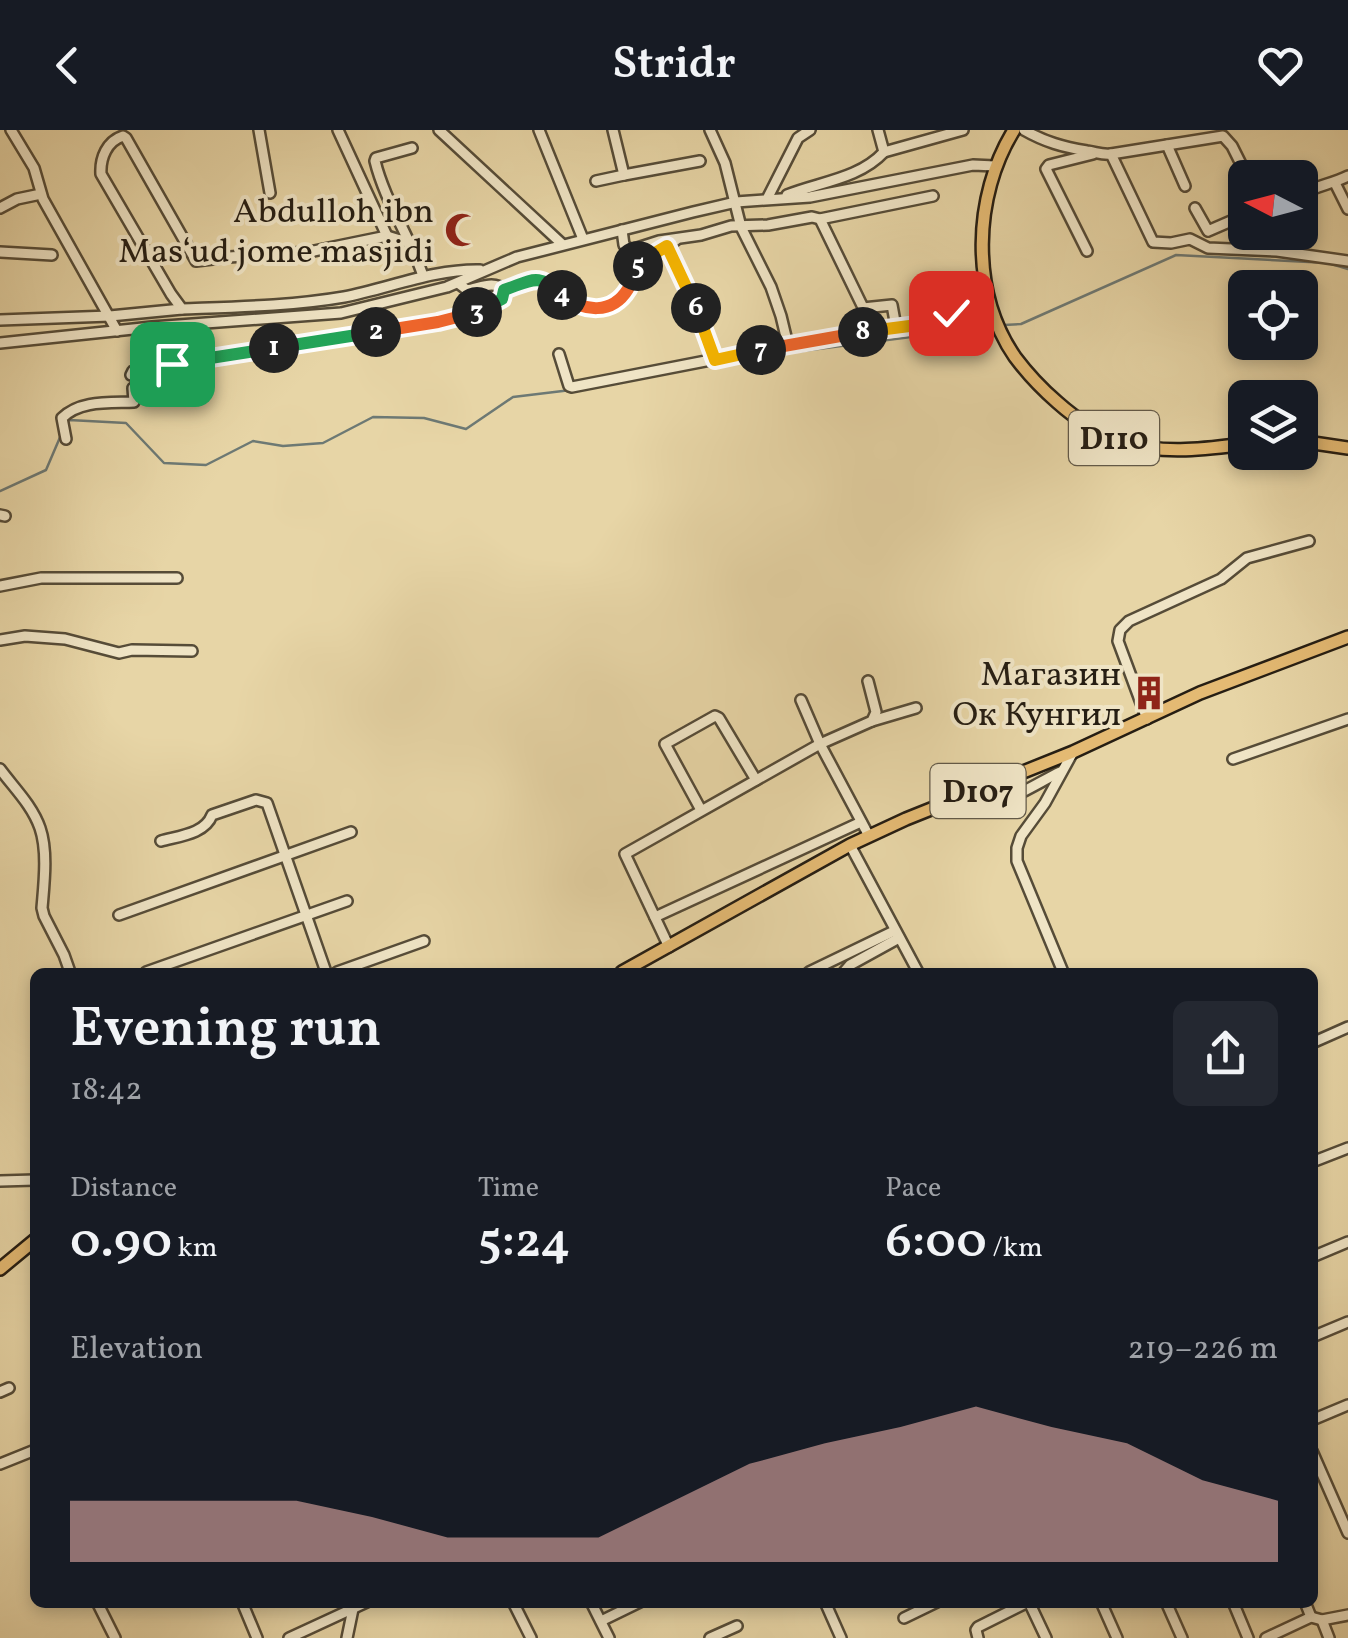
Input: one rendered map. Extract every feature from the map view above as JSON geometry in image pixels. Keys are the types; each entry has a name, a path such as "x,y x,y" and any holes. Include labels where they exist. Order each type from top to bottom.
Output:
{"main road":[{"name":"D110","path":"1014,130 995,166 988,196 983,259 987,291 1013,354 1061,405 1090,426 1121,441 1176,450 1228,445"},
{"path":"1318,444 1348,448"},
{"name":"D107","path":"629,968 868,836 1074,752 1200,693 1348,637"},
{"path":"0,1269 30,1244"}],"street":[{"path":"11,130 34,168 41,194 117,331"},
{"path":"259,130 270,193"},
{"path":"338,130 388,236"},
{"path":"439,130 562,244"},
{"path":"539,130 583,240"},
{"path":"612,130 624,175"},
{"path":"710,130 725,162 741,227 770,287 788,344"},
{"path":"766,199 798,138 810,130"},
{"path":"878,130 884,152"},
{"path":"778,198 858,170 884,152 962,130"},
{"path":"1024,130 1045,142 1111,154 1223,136 1234,130"},
{"path":"182,309 102,174 106,148 123,136 196,262 309,252 388,236 410,243"},
{"path":"1223,136 1239,160"},
{"path":"1168,145 1185,186"},
{"path":"412,148 375,159 388,202 423,276"},
{"path":"1087,251 1046,168 1096,153"},
{"path":"1111,154 1154,242 1171,244 1190,239 1208,248 1276,251 1348,261"},
{"path":"596,180 700,161"},
{"path":"0,342 341,313 458,283 516,257 562,244 736,202 810,197 974,165 995,166"},
{"path":"1318,187 1348,176"},
{"path":"1335,182 1348,210"},
{"path":"0,208 17,199 41,194"},
{"path":"622,230 624,245 629,249 731,226 812,217 820,220 934,196"},
{"path":"1195,208 1208,231 1228,222"},
{"path":"820,220 874,330"},
{"path":"504,290 542,280 576,305 598,309 622,297 642,261 678,238"},
{"path":"667,246 691,295 715,360"},
{"path":"0,252 52,256"},
{"path":"0,320 325,300 423,276 483,270"},
{"path":"458,283 467,290 500,286 504,290"},
{"path":"130,375 142,369 438,322 484,310 502,299 504,290"},
{"path":"863,308 892,305 896,327"},
{"path":"559,354 572,387 788,344 956,320"},
{"path":"138,336 142,369"},
{"path":"66,439 62,418 65,414 86,405 134,402 132,388"},
{"path":"1146,719 1118,642 1120,630 1129,620 1221,578 1247,558 1310,542"},
{"path":"0,586 41,578 177,578"},
{"path":"0,640 25,636 65,640 119,653 192,650"},
{"path":"868,681 876,712 872,721"},
{"path":"802,700 820,744 868,836"},
{"path":"669,946 625,854 820,744 872,721 916,708"},
{"path":"701,810 665,744 716,716 756,780"},
{"path":"1234,760 1348,719"},
{"path":"1061,968 1022,873 1017,848 1074,752"},
{"path":"0,768 41,829 42,908 69,968"},
{"path":"960,798 962,805 975,811 998,806 1060,772"},
{"path":"161,841 203,828 212,815 256,800 268,803 325,968"},
{"path":"655,917 861,822"},
{"path":"119,915 351,832"},
{"path":"850,846 916,968"},
{"path":"157,968 347,902"},
{"path":"818,968 897,934"},
{"path":"848,968 897,934"},
{"path":"349,968 424,940"},
{"path":"1318,1040 1348,1027"},
{"path":"1318,1160 1348,1148"},
{"path":"0,1181 30,1180"},
{"path":"1318,1254 1348,1242"},
{"path":"1318,1334 1348,1322"},
{"path":"1318,1418 1348,1406"},
{"path":"0,1464 30,1452"},
{"path":"1318,1464 1348,1533"},
{"path":"100,1608 115,1638"},
{"path":"244,1608 256,1638"},
{"path":"516,1608 530,1638"},
{"path":"595,1608 609,1638"},
{"path":"601,1621 628,1608"},
{"path":"828,1608 841,1638"},
{"path":"904,1618 925,1608"},
{"path":"978,1638 978,1627 1016,1608"},
{"path":"1031,1608 1046,1638"},
{"path":"1104,1608 1117,1638"},
{"path":"1169,1608 1182,1638"},
{"path":"1236,1608 1248,1638"},
{"path":"1306,1608 1310,1618"},
{"path":"289,1638 353,1609"},
{"path":"347,1638 353,1609"},
{"path":"1266,1638 1310,1618 1348,1615"},
{"path":"1322,1620 1329,1638"},
{"path":"710,1638 738,1626"}],"waterway":[{"path":"1004,325 1021,324 1176,255 1328,263 1348,269"},
{"path":"662,374 756,357 996,326"},
{"path":"67,424 69,420 126,423 164,463 206,465 253,441 283,446 323,443 373,417 424,418 466,429 513,397 571,390"},
{"path":"0,491 46,470 61,435"}],"place":[{"name":"Abdulloh ibn Mas‘ud jome masjidi","path":"462,230"},
{"name":"Магазин Ок Кунгил","path":"1149,693"}],"route":[{"path":"172,364 460,317 484,310 502,299 504,290 534,280 547,282 576,305 598,309 622,297 642,261 667,246 691,295 715,360 788,344 956,320 951,313"}]}
